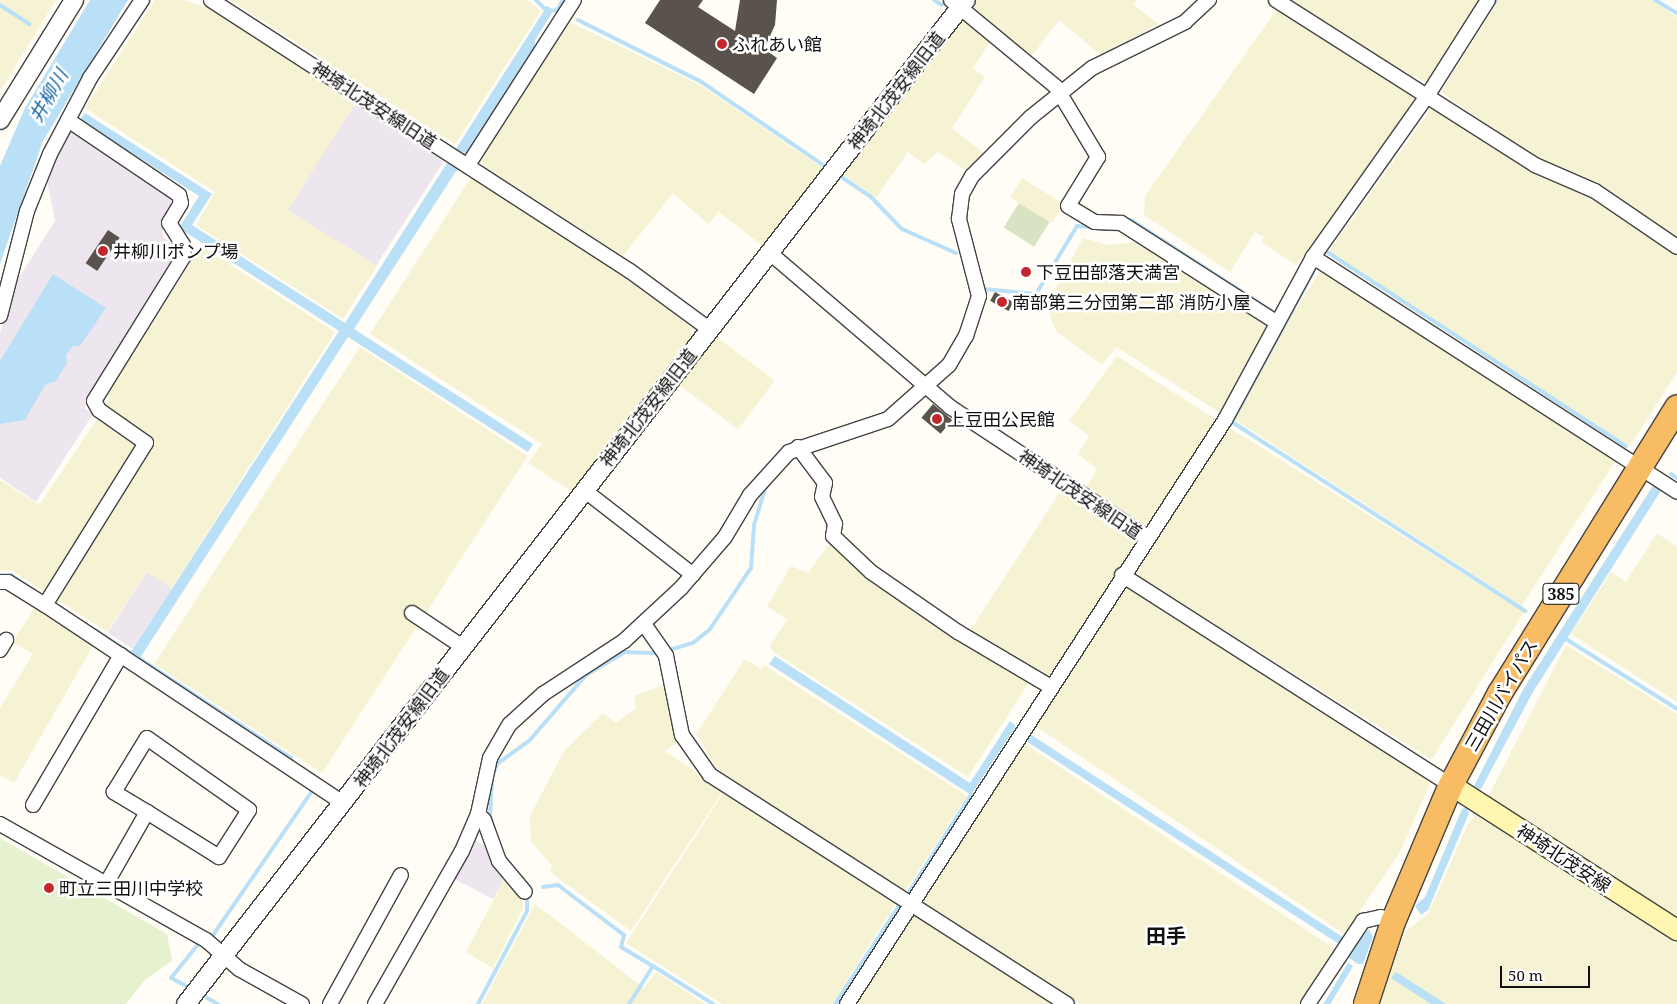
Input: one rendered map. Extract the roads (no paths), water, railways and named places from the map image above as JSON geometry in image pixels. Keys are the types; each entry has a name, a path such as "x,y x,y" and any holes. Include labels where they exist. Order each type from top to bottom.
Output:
{"highway":[{"name":"三田川バイパス","path":"1366,1004 1393,922 1451,785 1500,693 1677,407"}],"main road":[{"name":"神埼北茂安線","path":"1451,785 1677,930"}],"street":[{"path":"0,120 74,0"},
{"path":"0,316 27,211 68,120 142,0"},
{"name":"神埼北茂安線旧道","path":"211,0 630,271 709,329"},
{"path":"460,161 574,0"},
{"path":"375,1004 478,814 490,758 510,724 543,694 644,624 693,575 725,537 760,482 799,452 888,419 930,389 954,358 978,305 978,286 963,242 962,194 981,165 1131,45 1185,22 1209,0"},
{"path":"1276,0 1357,55 1428,93 1535,165 1595,191 1677,247"},
{"path":"1147,538 1225,420 1312,257 1428,93 1488,0"},
{"path":"959,3 1062,99 1098,158 1068,206 1095,222 1121,223 1276,322"},
{"name":"神埼北茂安線旧道","path":"0,582 8,582 45,604 343,803 584,490 770,253 959,3"},
{"path":"45,604 146,444 99,410 94,401 184,256 183,245 169,223 181,203 179,195 68,120"},
{"name":"神埼北茂安線旧道","path":"770,253 930,389 1147,538 847,1004"},
{"path":"1312,257 1677,492"},
{"path":"799,452 826,483 822,497 835,524 833,536 871,572 1051,687"},
{"path":"584,490 693,575"},
{"path":"1122,575 1451,785"},
{"path":"412,613 463,647"},
{"path":"644,624 664,652 682,735 710,775 1067,1004"},
{"path":"33,805 121,655"},
{"path":"147,738 249,810 219,857 147,812 114,792 147,738"},
{"path":"186,1004 343,803"},
{"path":"106,884 147,812"},
{"path":"478,814 484,820 499,861 525,892"},
{"path":"0,824 106,884 225,955 262,983 302,1004"},
{"path":"330,1004 401,875"},
{"path":"1308,1004 1363,921 1381,917 1393,922"}],"water":[{"name":"井柳川","path":"90,0 128,0 43,141 0,264 0,166 25,108"},
{"path":"547,6 554,10 535,40 535,49 354,329 533,444 528,452 348,337 138,661 129,655 339,331 179,228 199,196 80,120 85,113 212,194 192,225 345,323"},
{"path":"53,274 106,308 80,346 73,346 66,355 67,363 56,381 45,385 25,420 0,424 0,361"},
{"path":"1654,484 1662,489 1533,692 1481,789 1477,790 1474,786 1524,688"},
{"path":"775,656 970,783 1010,721 1016,726 971,795 769,664"},
{"path":"1030,734 1343,937 1338,944 1026,741"},
{"path":"1467,807 1469,813 1428,910 1421,915 1415,906 1425,897 1462,809"},
{"path":"1369,929 1373,937 1363,964 1358,964 1346,956"},
{"path":"1348,963 1353,966 1330,1004 1323,1004"},
{"path":"1396,972 1446,1004 1431,1004 1391,978"}],"waterway":[{"path":"536,0 547,11"},
{"path":"550,11 557,10 563,0"},
{"path":"934,0 942,5"},
{"path":"1491,7 1496,0"},
{"path":"1655,0 1677,13"},
{"path":"0,5 29,24"},
{"path":"578,20 700,81 829,169"},
{"path":"837,174 870,196 902,229 956,253"},
{"path":"1131,220 1270,310"},
{"path":"984,289 1036,294 1077,226 1120,230"},
{"path":"1324,250 1626,446"},
{"path":"1313,272 1232,422 1525,611"},
{"path":"1671,474 1677,478"},
{"path":"666,651 693,643 710,629 751,568 754,525 766,486"},
{"path":"0,575 11,575 33,590"},
{"path":"95,630 133,655"},
{"path":"1566,639 1677,709"},
{"path":"494,829 490,816 492,777 497,764 529,741 586,675 625,652 659,653"},
{"path":"137,657 291,758 292,764"},
{"path":"211,938 314,788"},
{"path":"909,892 971,795"},
{"path":"543,887 558,885 624,935 621,947 653,966"},
{"path":"478,1004 527,911 527,896"},
{"path":"835,1004 899,906"},
{"path":"188,987 171,978 199,943 195,941"},
{"path":"629,1004 653,966 713,1004"},
{"path":"207,998 218,1004"}],"place":[{"name":"ふれあい館","path":"722,44"},
{"name":"井柳川ポンプ場","path":"103,251"},
{"name":"下豆田部落天満宮","path":"1026,272"},
{"name":"南部第三分団第二部 消防小屋","path":"1002,302"},
{"name":"上豆田公民館","path":"937,419"},
{"name":"町立三田川中学校","path":"49,888"}],"district":[{"name":"田手","path":"1166,935"}]}
